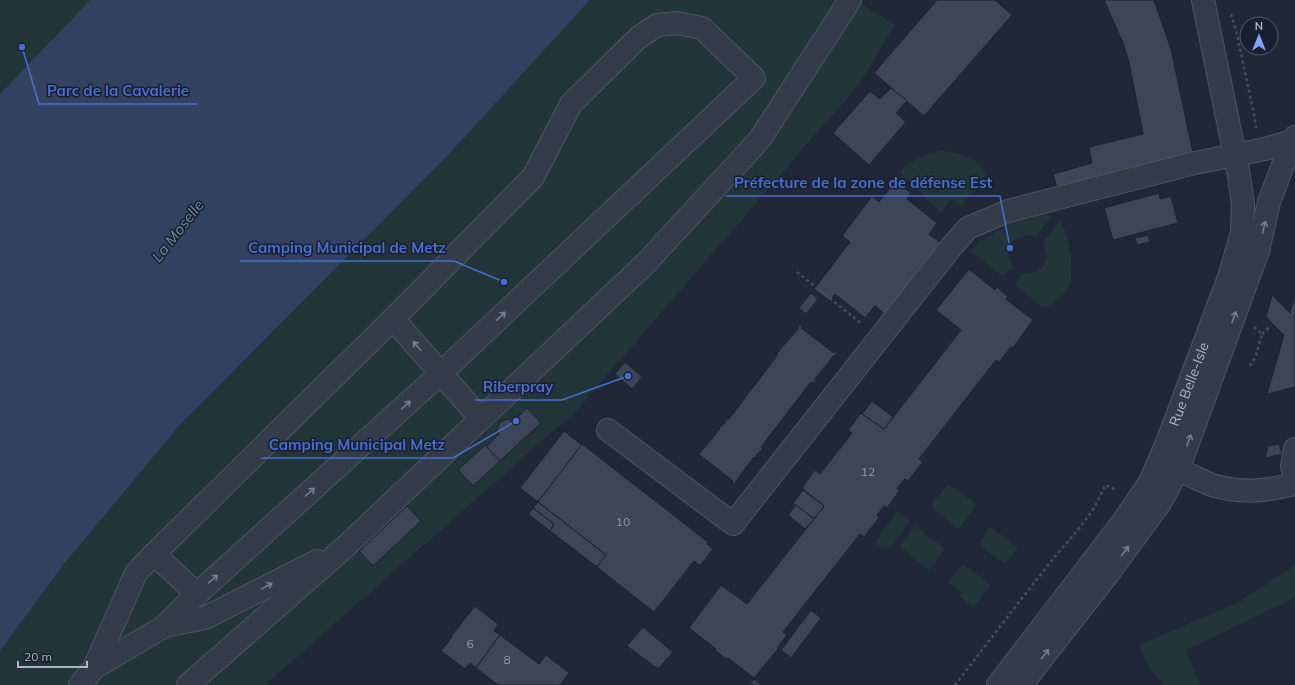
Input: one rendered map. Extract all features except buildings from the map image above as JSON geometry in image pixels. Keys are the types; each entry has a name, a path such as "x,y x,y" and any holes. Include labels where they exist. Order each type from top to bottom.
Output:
{"street":[{"path":"188,685 345,547 645,264 760,139 850,0"},
{"name":"Rue Belle-Isle","path":"1021,685 1108,574 1160,503 1168,467 1242,233 1243,204 1235,154 1203,0"},
{"path":"80,685 94,668 136,573 393,319 534,177 571,104 638,38 657,26 677,23 702,28 754,78 441,373 197,594 165,626 94,668"},
{"path":"608,430 733,524 968,228 1008,211 1235,154 1265,149 1293,139"},
{"name":"Rue Belle-Isle","path":"998,685 1125,520 1150,482 1168,467 1258,251 1269,202 1293,139"},
{"path":"393,319 481,419"},
{"path":"1295,448 1292,467 1295,475"},
{"path":"1168,467 1212,485 1251,492 1272,490 1295,484"},
{"path":"165,626 205,618 345,547"},
{"path":"154,554 197,594"}],"path":[{"path":"1229,8 1236,30 1254,114 1256,132"},
{"path":"797,272 880,338"},
{"path":"1252,326 1262,334"},
{"path":"1250,366 1255,358 1262,334 1271,326"},
{"path":"955,685 1078,528 1100,498 1105,485 1122,492"}],"green space":[{"path":"0,0 90,0 0,94"},
{"path":"590,0 855,0 895,25 860,83 576,411 265,685 0,685 0,651 64,564 178,427 449,154"},
{"path":"940,151 953,152 965,156 977,163 986,172 961,206 951,199 941,213 900,172 918,158"},
{"path":"1038,214 1052,216 1036,236 1027,235 1020,237 1008,247 1009,261 1014,267 1003,276 970,251 981,241 1014,221"},
{"path":"1060,221 1066,233 1070,251 1070,281 1063,295 1043,308 1016,285 1021,274 1035,272 1043,266 1046,256 1043,243"},
{"path":"948,484 977,504 959,529 933,509 932,505"},
{"path":"897,512 910,521 891,547 883,548 875,542"},
{"path":"915,526 945,549 929,570 899,546"},
{"path":"990,527 1018,548 1005,564 982,547 982,539"},
{"path":"963,564 991,585 973,607 959,596 962,593 948,582"},
{"path":"1295,565 1295,598 1186,650 1200,685 1164,685 1150,669 1139,645 1239,602"}],"water":[{"name":"La Moselle","path":"90,0 590,0 449,154 178,427 64,564 0,651 0,94"}],"place":[{"name":"Parc de la Cavalerie","path":"22,47"},
{"name":"Préfecture de la zone de défense Est","path":"1010,248"},
{"name":"Camping Municipal de Metz","path":"504,282"},
{"name":"Riberpray","path":"628,376"},
{"name":"Camping Municipal Metz","path":"516,421"}]}
